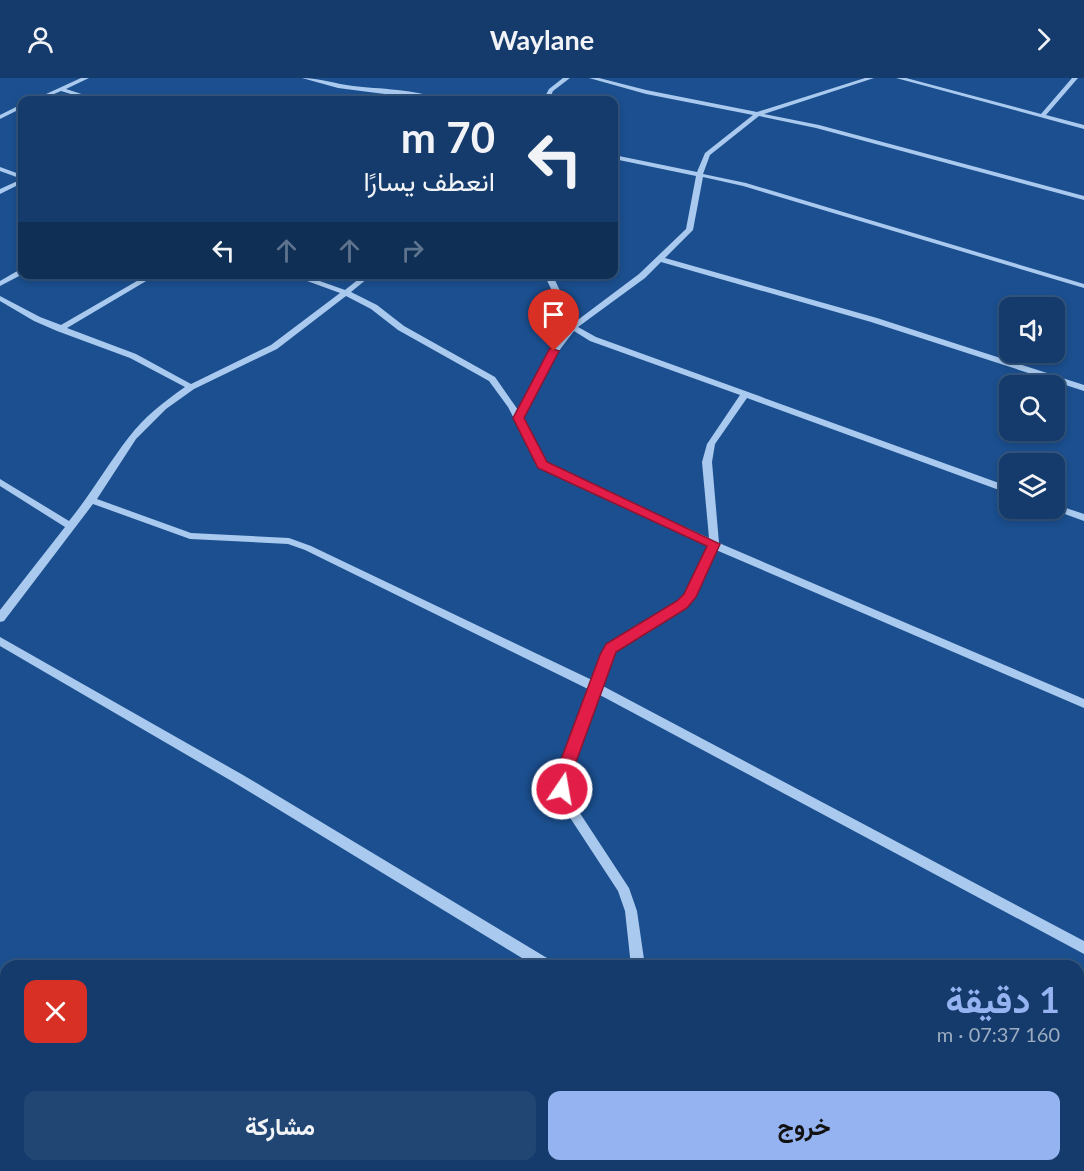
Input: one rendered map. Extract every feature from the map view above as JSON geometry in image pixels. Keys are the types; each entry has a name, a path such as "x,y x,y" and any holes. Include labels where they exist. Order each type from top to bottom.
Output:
{"street":[{"path":"45,96 86,78"},
{"path":"305,78 336,86 418,96"},
{"path":"548,96 551,90 567,78"},
{"path":"592,78 657,94 760,113 845,133 1084,198"},
{"path":"518,418 554,351 573,327 660,260 688,230 700,174 707,154 760,113 871,78"},
{"path":"899,78 1084,127"},
{"path":"1042,116 1075,78"},
{"path":"60,89 82,96"},
{"path":"0,117 18,108"},
{"path":"618,158 700,174 780,194 1084,286"},
{"path":"0,169 18,177"},
{"path":"0,192 18,181"},
{"path":"660,260 874,320 1084,388"},
{"path":"0,284 18,274"},
{"path":"60,329 146,279"},
{"path":"306,279 347,293 374,308 401,328 492,380 518,418 542,465 714,544 1084,704"},
{"path":"0,618 91,500 133,437 163,407 191,387 274,346 364,279"},
{"path":"550,279 573,327 593,339 999,487"},
{"path":"0,298 60,329 133,356 191,387"},
{"path":"637,960 631,911 623,888 567,802 562,789 564,773 611,648 674,610 689,597 714,544 707,462 711,444 745,394"},
{"path":"0,482 70,526"},
{"path":"91,500 190,536 289,541 308,548 595,687 1084,948"},
{"path":"1065,511 1084,518"},
{"path":"0,641 269,797 537,960"}],"route":[{"path":"554,351 518,418 542,465 714,544 689,597 674,610 611,648 605,658 564,773 562,789"}]}
